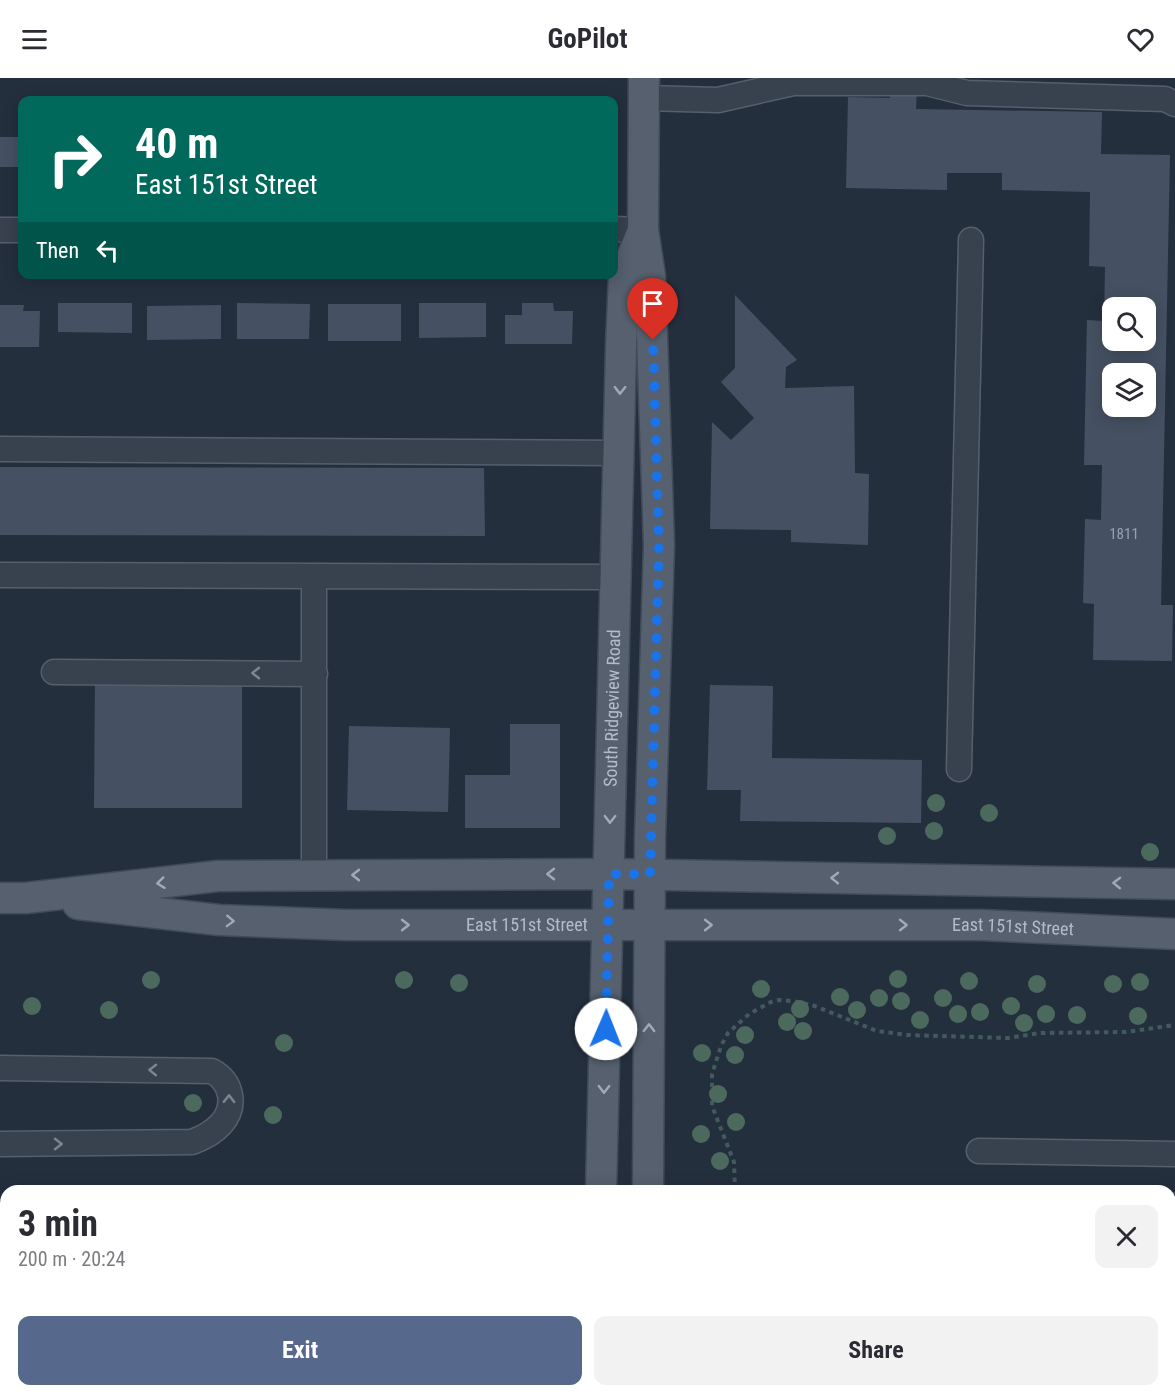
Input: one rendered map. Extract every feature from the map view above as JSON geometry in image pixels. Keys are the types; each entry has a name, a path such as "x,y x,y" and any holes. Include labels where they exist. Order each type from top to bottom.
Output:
{"main road":[{"name":"South Ridgeview Road","path":"644,88 643,230 650,276 659,546 650,874 648,1185"},
{"name":"South Ridgeview Road","path":"601,1185 624,277 643,230"},
{"name":"East 151st Street","path":"13,898 218,876 650,874 1175,884"},
{"name":"East 151st Street","path":"13,898 219,920 347,925 981,926 1175,934"},
{"path":"1066,929 1095,916 1125,913 1175,915"}],"street":[{"path":"644,88 718,100 793,82 927,83 967,93 1166,99 1175,104"},
{"path":"618,229 643,230"},
{"path":"0,230 18,230"},
{"path":"959,769 971,240"},
{"path":"0,449 619,453"},
{"path":"0,575 616,577"},
{"path":"314,576 314,876"},
{"path":"54,672 315,674"},
{"path":"0,1068 212,1071 223,1077 229,1088 230,1102 228,1113 221,1124 208,1136 192,1142 0,1144"},
{"path":"979,1151 1175,1154"}],"path":[{"path":"735,1185 734,1162 712,1106 712,1074 728,1033 749,1014 771,1002 779,1000 812,1005 877,1031 907,1035 1008,1038 1040,1033 1126,1032 1175,1025"}],"building":[{"path":"890,89 917,89 916,109 1102,112 1101,154 1170,155 1161,605 1173,605 1172,661 1093,660 1094,604 1083,603 1085,519 1101,520 1102,465 1084,465 1087,320 1102,321 1102,351 1156,351 1156,297 1104,297 1105,267 1089,266 1090,192 1002,190 1002,173 947,173 947,190 846,188 848,97 890,98"},
{"path":"0,137 18,137 18,167 0,167"},
{"path":"735,295 797,360 786,367 785,388 854,386 855,473 869,474 868,545 791,542 791,530 710,529 712,422 731,440 754,418 721,382 735,368"},
{"path":"58,303 132,303 132,333 58,332"},
{"path":"237,303 310,304 309,339 237,339"},
{"path":"419,303 486,303 486,337 419,338"},
{"path":"522,303 553,303 554,311 573,311 572,344 505,344 505,315 522,315"},
{"path":"328,304 401,304 401,341 328,341"},
{"path":"0,305 24,305 23,311 40,311 39,347 0,347"},
{"path":"221,305 221,339 147,340 147,306"},
{"path":"0,467 484,468 485,536 0,535"},
{"path":"95,680 242,680 242,808 94,808"},
{"path":"710,685 773,686 772,758 922,760 921,823 740,821 741,790 707,790"},
{"path":"510,724 560,724 560,828 465,828 465,775 510,775"},
{"path":"349,726 450,728 448,812 347,810"}],"route":[{"path":"606,1029 609,874 650,874 659,546 653,340"}]}
